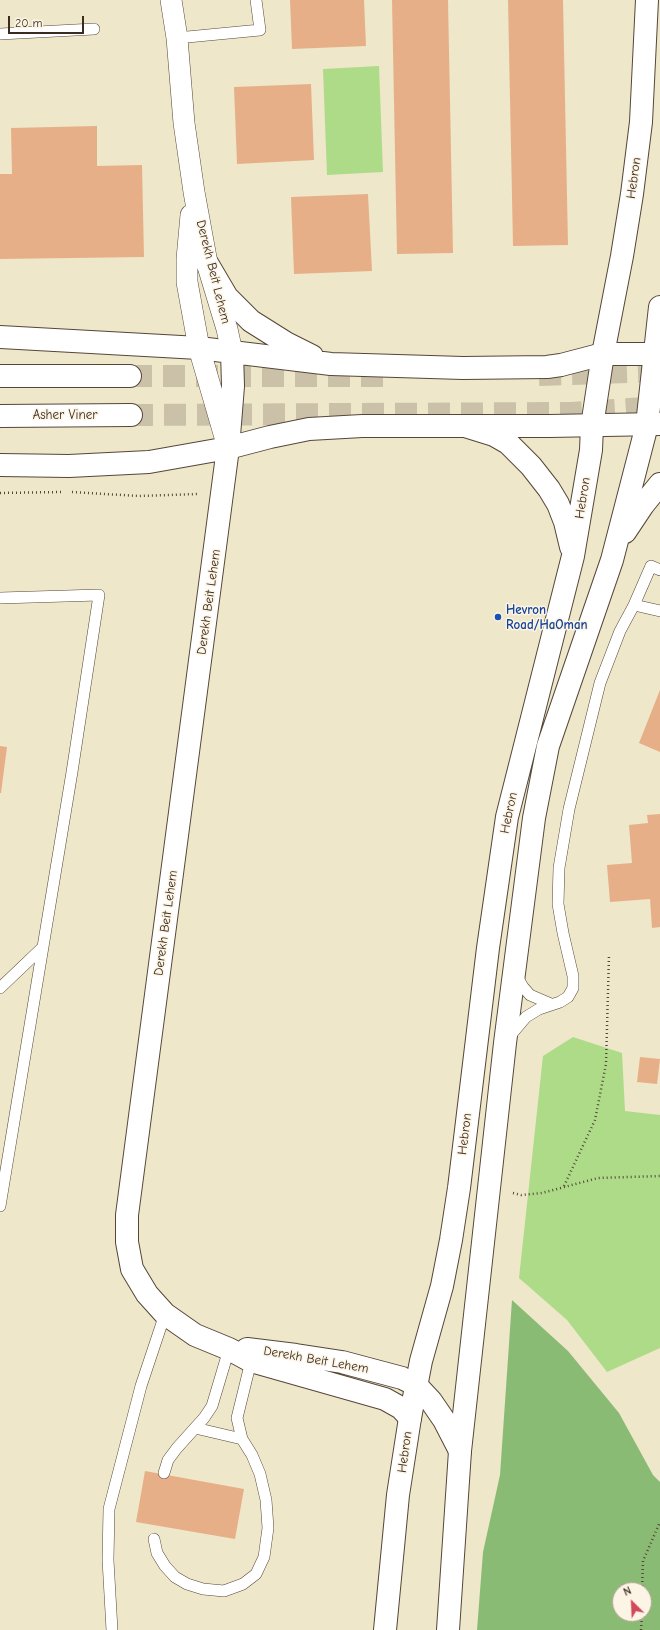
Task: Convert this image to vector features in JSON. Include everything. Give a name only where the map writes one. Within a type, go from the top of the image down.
[{"type":"main road","name":"Hebron","points":[[385,1630],[398,1495],[410,1418],[416,1385],[442,1286],[459,1188],[488,948],[507,816],[573,556],[591,450],[592,426],[603,354],[622,256],[637,156],[642,102],[647,0]]},
{"type":"main road","points":[[207,263],[227,297],[251,321],[286,343],[331,364]]},
{"type":"main road","name":"Hebron","points":[[448,1630],[460,1451],[514,966],[534,818],[548,746],[612,560],[654,425],[660,307]]},
{"type":"main road","points":[[0,337],[199,348],[331,364],[463,368],[547,367],[561,365],[603,354],[657,354]]},
{"type":"main road","name":"Derekh Beit Lehem","points":[[232,352],[233,386],[223,492],[127,1215],[127,1242],[132,1269],[147,1294],[165,1314],[195,1335],[229,1349],[252,1355],[385,1399],[401,1408],[410,1418]]},
{"type":"main road","points":[[0,376],[130,376]]},
{"type":"main road","name":"Asher Viner","points":[[0,416],[131,415]]},
{"type":"main road","points":[[0,465],[68,466],[149,462],[228,448],[270,436],[309,429],[362,426],[654,425]]},
{"type":"main road","points":[[466,426],[494,435],[508,444],[539,476],[558,504],[565,522],[573,556]]},
{"type":"main road","points":[[612,560],[627,528],[660,484]]},
{"type":"main road","name":"Derekh Beit Lehem","points":[[252,1355],[342,1362],[402,1378],[416,1385],[431,1401],[444,1420],[460,1451]]},
{"type":"street","name":"Derekh Beit Lehem","points":[[171,0],[177,38],[184,123],[194,192],[207,263],[227,329],[232,352]]},
{"type":"street","name":"Derekh Beit Lehem","points":[[194,192],[187,259],[187,282],[199,348],[228,448]]},
{"type":"lane","points":[[177,38],[260,30],[256,0]]},
{"type":"lane","points":[[0,34],[94,29]]},
{"type":"lane","points":[[505,1043],[514,1029],[526,1017],[539,1009],[560,1002],[568,997],[573,988],[573,976],[562,933],[558,904],[559,868],[569,809],[600,682],[620,632],[651,566],[660,570]]},
{"type":"lane","points":[[0,598],[99,595],[71,780],[0,1206]]},
{"type":"lane","points":[[634,605],[660,611]]},
{"type":"lane","points":[[0,988],[43,947]]},
{"type":"lane","points":[[514,966],[517,977],[530,995],[551,1004]]},
{"type":"lane","points":[[112,1630],[108,1560],[108,1509],[141,1386],[165,1314]]},
{"type":"lane","points":[[164,1473],[168,1460],[204,1418],[212,1406],[229,1349]]},
{"type":"lane","points":[[154,1539],[157,1553],[165,1566],[175,1577],[187,1584],[203,1589],[224,1590],[243,1584],[256,1574],[264,1557],[268,1528],[266,1500],[260,1474],[252,1455],[242,1439],[237,1418],[252,1355]]},
{"type":"lane","points":[[195,1428],[242,1439]]},
{"type":"path","points":[[0,493],[81,492],[139,496],[223,492]]},
{"type":"path","points":[[564,1186],[595,1120],[606,1064],[608,955]]},
{"type":"path","points":[[490,1182],[506,1191],[521,1195],[542,1193],[598,1178],[660,1176]]},
{"type":"path","points":[[642,1582],[643,1561],[660,1522]]},
{"type":"green space","points":[[379,66],[383,172],[327,175],[323,69]]},
{"type":"green space","points":[[573,1037],[622,1053],[625,1111],[660,1115],[660,1348],[607,1372],[567,1320],[519,1278],[543,1056]]},
{"type":"green space","points":[[512,1300],[568,1351],[619,1413],[653,1475],[660,1482],[660,1630],[477,1630],[483,1552],[500,1475]]},
{"type":"building","points":[[290,0],[364,0],[366,46],[292,49]]},
{"type":"building","points":[[392,0],[448,0],[453,253],[397,254]]},
{"type":"building","points":[[508,0],[563,0],[568,245],[513,246]]},
{"type":"building","points":[[311,84],[314,160],[237,164],[234,87]]},
{"type":"building","points":[[97,126],[97,166],[142,165],[144,257],[0,259],[0,174],[12,174],[11,128]]},
{"type":"building","points":[[368,194],[372,271],[294,274],[291,197]]},
{"type":"building","points":[[660,690],[660,752],[639,743]]},
{"type":"building","points":[[0,746],[7,747],[1,793],[0,793]]},
{"type":"building","points":[[660,814],[660,927],[652,928],[650,899],[610,902],[607,865],[632,863],[629,825],[648,823],[647,815]]},
{"type":"building","points":[[640,1057],[660,1059],[657,1084],[637,1082]]},
{"type":"building","points":[[145,1471],[244,1489],[235,1539],[136,1522]]},
{"type":"tunnel","points":[[539,375],[660,371]]},
{"type":"tunnel","points":[[130,376],[383,376]]},
{"type":"tunnel","points":[[131,415],[572,413],[660,407]]},
{"type":"place","name":"Hevron Road/HaOman","points":[[498,617]]}]
